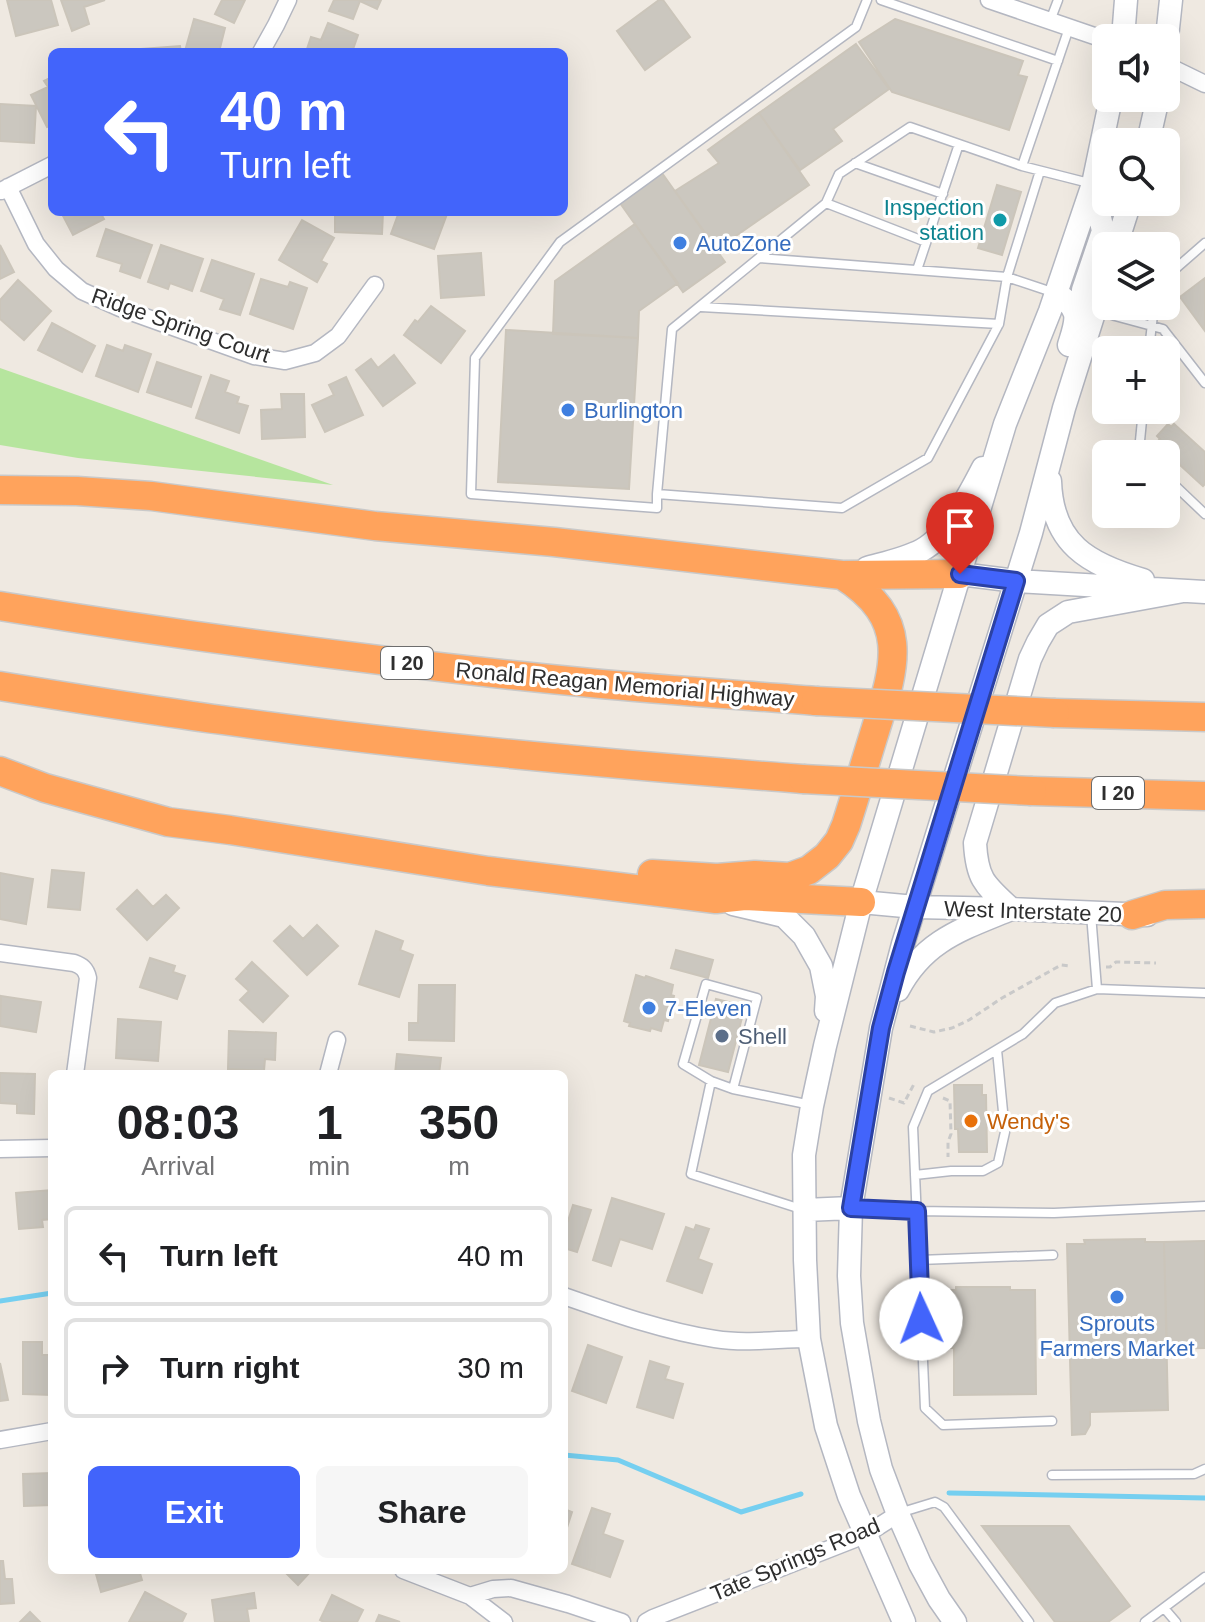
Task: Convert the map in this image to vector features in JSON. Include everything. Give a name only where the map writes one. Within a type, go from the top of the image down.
[{"type":"highway","points":[[0,490],[151,496],[375,526],[554,542],[842,575],[960,574]]},
{"type":"highway","points":[[488,871],[525,865],[717,878],[755,875],[790,877],[809,870],[827,856],[846,825],[890,682],[893,657],[892,637],[886,619],[860,586],[842,575]]},
{"type":"highway","name":"Ronald Reagan Memorial Highway","points":[[0,606],[180,634],[593,683],[816,701],[1205,717]]},
{"type":"highway","name":"I 20","points":[[0,686],[223,720],[461,749],[654,768],[1032,791],[1205,796]]},
{"type":"highway","points":[[0,771],[45,788],[168,822],[488,871],[716,899],[745,896],[861,902]]},
{"type":"highway","points":[[1132,915],[1165,905],[1205,904]]},
{"type":"main road","points":[[1124,24],[1126,0]]},
{"type":"main road","points":[[1168,24],[1171,0]]},
{"type":"main road","points":[[904,1622],[849,1496],[826,1426],[809,1339],[804,1155],[825,1046],[861,902],[1005,424],[1053,302],[1092,187]]},
{"type":"main road","points":[[1092,263],[1083,290],[1085,299],[1092,305]]},
{"type":"main road","points":[[1053,302],[1072,306],[1077,320],[1060,374],[1064,408]]},
{"type":"main road","points":[[955,1622],[920,1564],[881,1469],[869,1421],[852,1323],[849,1276],[851,1208],[881,1028],[1092,318]]},
{"type":"main road","points":[[842,575],[899,560],[926,548],[948,528],[1005,424]]},
{"type":"main road","points":[[1055,445],[1050,473],[1054,510],[1061,531],[1075,549],[1115,572],[1194,591]]},
{"type":"main road","points":[[960,574],[1016,581],[1194,591]]},
{"type":"main road","points":[[881,1028],[905,975],[927,949],[959,931],[1011,909],[979,875],[975,843],[1030,659],[1048,625],[1068,612],[1194,591]]},
{"type":"main road","points":[[716,899],[784,916],[804,936],[821,966],[827,996],[825,1046]]},
{"type":"main road","name":"West Interstate 20","points":[[861,902],[915,907],[1205,916]]},
{"type":"main road","points":[[805,1210],[851,1208]]},
{"type":"street","points":[[263,48],[288,0]]},
{"type":"street","points":[[989,0],[1092,35]]},
{"type":"street","points":[[1180,72],[1205,84]]},
{"type":"street","points":[[4,189],[48,167]]},
{"type":"street","name":"Ridge Spring Court","points":[[4,189],[36,244],[56,269],[82,291],[120,308],[254,356],[285,361],[315,353],[338,336],[375,285]]},
{"type":"street","points":[[0,953],[82,965],[87,972],[76,1070]]},
{"type":"street","points":[[329,1070],[337,1040]]},
{"type":"street","points":[[0,1149],[48,1148]]},
{"type":"street","points":[[568,1297],[645,1323],[716,1340],[809,1339]]},
{"type":"street","points":[[0,1440],[48,1432]]},
{"type":"street","name":"Tate Springs Road","points":[[646,1622],[865,1535],[898,1514]]},
{"type":"street","points":[[413,1574],[470,1596],[504,1622]]},
{"type":"street","points":[[470,1596],[493,1589],[511,1588],[622,1622]]},
{"type":"lane","points":[[867,0],[856,27],[560,242],[475,358],[471,494],[657,508],[672,329],[826,203],[839,174],[910,127],[1022,166],[1092,184]]},
{"type":"lane","points":[[881,0],[1058,61]]},
{"type":"lane","points":[[1050,22],[1058,0]]},
{"type":"lane","points":[[1022,166],[1069,28]]},
{"type":"lane","points":[[917,270],[959,144]]},
{"type":"lane","points":[[855,163],[943,194]]},
{"type":"lane","points":[[657,494],[842,508],[928,458],[999,324],[1007,277],[1040,171]]},
{"type":"lane","points":[[826,203],[926,242]]},
{"type":"lane","points":[[1180,265],[1205,243]]},
{"type":"lane","points":[[760,258],[1007,277],[1053,302]]},
{"type":"lane","points":[[700,307],[999,324]]},
{"type":"lane","points":[[1130,320],[1163,329],[1205,383]]},
{"type":"lane","points":[[1151,336],[1153,320]]},
{"type":"lane","points":[[1180,490],[1205,514]]},
{"type":"lane","points":[[1091,913],[1097,989]]},
{"type":"lane","points":[[733,1089],[757,998],[706,984],[683,1064],[711,1081],[733,1089],[812,1106]]},
{"type":"lane","points":[[1052,1421],[943,1425],[925,1408],[913,1127],[928,1091],[1023,1034],[1055,1003],[1097,989],[1205,993]]},
{"type":"lane","points":[[915,1175],[983,1171],[998,1163],[1005,1132],[997,1050]]},
{"type":"lane","points":[[711,1081],[691,1174],[805,1210]]},
{"type":"lane","points":[[851,1208],[1054,1213],[1205,1206]]},
{"type":"lane","points":[[919,1260],[1053,1255]]},
{"type":"lane","points":[[1052,1475],[1194,1474],[1205,1469]]},
{"type":"lane","points":[[898,1514],[935,1502],[944,1507],[1029,1622]]},
{"type":"lane","points":[[1145,1622],[1205,1577]]},
{"type":"lane","points":[[1164,1608],[1176,1622]]},
{"type":"path","points":[[1100,967],[1110,967],[1116,962],[1156,963]]},
{"type":"path","points":[[910,1026],[934,1032],[952,1028],[1061,965],[1070,966]]},
{"type":"path","points":[[889,1098],[904,1103],[914,1084]]},
{"type":"path","points":[[935,1094],[950,1101],[952,1114],[948,1157]]},
{"type":"green space","points":[[0,368],[333,485],[78,458],[0,445]]},
{"type":"building","points":[[7,0],[51,0],[58,25],[16,36]]},
{"type":"building","points":[[61,0],[105,0],[84,7],[89,24],[72,31]]},
{"type":"building","points":[[222,0],[245,0],[234,23],[215,14]]},
{"type":"building","points":[[334,0],[381,0],[377,9],[360,1],[353,19],[329,11]]},
{"type":"building","points":[[663,0],[690,37],[645,70],[617,31]]},
{"type":"building","points":[[194,19],[225,28],[220,48],[186,48]]},
{"type":"building","points":[[895,19],[1023,61],[1018,75],[1027,77],[1009,130],[892,92],[859,42]]},
{"type":"building","points":[[328,23],[358,35],[353,48],[307,48],[311,37],[321,40]]},
{"type":"building","points":[[856,44],[889,89],[833,129],[842,141],[800,170],[759,113]]},
{"type":"building","points":[[48,87],[48,127],[47,127],[31,95]]},
{"type":"building","points":[[0,104],[36,106],[34,143],[0,141]]},
{"type":"building","points":[[759,113],[809,185],[717,249],[675,191],[719,163],[708,150]]},
{"type":"building","name":"AutoZone","points":[[662,173],[725,262],[683,292],[620,203]]},
{"type":"building","name":"Inspection station","points":[[997,185],[1021,192],[1002,255],[978,248]]},
{"type":"building","points":[[63,216],[102,216],[104,219],[73,235]]},
{"type":"building","points":[[335,216],[383,216],[382,234],[335,232]]},
{"type":"building","points":[[398,216],[446,216],[434,249],[391,234]]},
{"type":"building","points":[[302,220],[334,238],[321,261],[327,264],[317,282],[279,260]]},
{"type":"building","points":[[635,224],[678,283],[639,311],[638,338],[553,334],[555,281]]},
{"type":"building","points":[[106,229],[152,245],[140,278],[120,271],[122,264],[97,256]]},
{"type":"building","points":[[0,245],[14,272],[0,279]]},
{"type":"building","points":[[161,245],[203,259],[192,291],[170,283],[168,289],[148,282]]},
{"type":"building","points":[[481,253],[484,295],[441,298],[438,256]]},
{"type":"building","points":[[212,260],[254,274],[240,315],[220,309],[224,299],[201,291]]},
{"type":"building","points":[[1205,278],[1205,331],[1180,297]]},
{"type":"building","points":[[261,279],[288,287],[290,282],[307,288],[293,329],[250,314]]},
{"type":"building","points":[[18,280],[51,311],[24,340],[0,319],[0,300]]},
{"type":"building","points":[[431,306],[465,331],[441,363],[404,335]]},
{"type":"building","points":[[52,323],[95,346],[82,372],[38,350]]},
{"type":"building","name":"Burlington","points":[[506,330],[638,338],[629,489],[498,482]]},
{"type":"building","points":[[107,345],[123,351],[125,345],[151,354],[138,392],[96,376]]},
{"type":"building","points":[[394,355],[415,383],[383,406],[356,370],[371,359],[378,368]]},
{"type":"building","points":[[157,362],[201,377],[191,407],[147,392]]},
{"type":"building","points":[[211,375],[229,381],[225,392],[239,397],[237,403],[248,406],[239,433],[196,418]]},
{"type":"building","points":[[346,377],[363,415],[325,432],[312,405],[334,395],[329,385]]},
{"type":"building","points":[[281,394],[304,394],[305,437],[262,439],[261,410],[282,409]]},
{"type":"building","points":[[1168,424],[1171,427],[1174,424],[1205,452],[1203,486],[1180,465],[1180,440],[1159,440],[1157,436]]},
{"type":"building","points":[[52,870],[84,873],[80,910],[48,907]]},
{"type":"building","points":[[0,873],[33,879],[26,924],[0,919]]},
{"type":"building","points":[[137,890],[153,907],[166,895],[179,908],[147,940],[117,909]]},
{"type":"building","points":[[317,925],[338,946],[307,975],[274,941],[290,926],[303,939]]},
{"type":"building","points":[[376,931],[403,941],[400,950],[413,955],[399,997],[359,984]]},
{"type":"building","points":[[676,950],[713,960],[708,978],[671,968]]},
{"type":"building","points":[[150,958],[175,966],[173,972],[185,976],[177,999],[140,987]]},
{"type":"building","points":[[252,962],[288,996],[263,1022],[240,1000],[249,991],[236,979]]},
{"type":"building","name":"7-Eleven","points":[[636,975],[673,985],[671,995],[674,996],[668,1021],[664,1020],[661,1031],[629,1026],[630,1023],[624,1021]]},
{"type":"building","points":[[419,985],[455,985],[454,1041],[409,1040],[409,1023],[418,1023]]},
{"type":"building","points":[[1,996],[41,1002],[36,1032],[0,1026]]},
{"type":"building","name":"Shell","points":[[716,999],[745,1006],[728,1072],[699,1065]]},
{"type":"building","points":[[118,1019],[161,1022],[158,1061],[116,1058]]},
{"type":"building","points":[[229,1031],[276,1033],[275,1060],[265,1059],[264,1070],[228,1069]]},
{"type":"building","points":[[397,1054],[441,1058],[440,1070],[395,1070]]},
{"type":"building","points":[[0,1073],[35,1074],[34,1114],[17,1113],[17,1104],[0,1103]]},
{"type":"building","name":"Wendy's","points":[[954,1085],[982,1085],[982,1095],[986,1095],[987,1152],[959,1152]]},
{"type":"building","points":[[48,1190],[48,1219],[42,1220],[43,1227],[19,1229],[16,1193]]},
{"type":"building","points":[[612,1198],[664,1214],[652,1249],[620,1239],[611,1266],[593,1260]]},
{"type":"building","points":[[573,1205],[591,1210],[577,1252],[568,1249],[568,1221]]},
{"type":"building","points":[[696,1225],[709,1229],[698,1259],[712,1264],[702,1293],[667,1281],[686,1227],[694,1230]]},
{"type":"building","name":"Sprouts Farmers Market","points":[[1145,1239],[1145,1242],[1164,1242],[1168,1410],[1090,1412],[1090,1425],[1085,1434],[1072,1435],[1067,1244],[1085,1244],[1084,1240]]},
{"type":"building","points":[[1205,1241],[1205,1348],[1167,1349],[1164,1242]]},
{"type":"building","points":[[956,1287],[1035,1290],[1036,1394],[954,1395],[951,1290],[956,1290]]},
{"type":"building","points":[[23,1342],[42,1342],[42,1355],[48,1355],[48,1395],[23,1394]]},
{"type":"building","points":[[588,1345],[622,1357],[606,1403],[572,1391]]},
{"type":"building","points":[[650,1361],[669,1367],[665,1379],[683,1384],[673,1418],[637,1407]]},
{"type":"building","points":[[0,1363],[8,1400],[0,1401]]},
{"type":"building","points":[[48,1473],[48,1505],[24,1506],[23,1474]]},
{"type":"building","points":[[592,1508],[610,1514],[603,1534],[623,1541],[610,1577],[572,1564]]},
{"type":"building","points":[[982,1526],[1069,1526],[1130,1606],[1108,1622],[1055,1622]]},
{"type":"building","points":[[0,1561],[3,1561],[5,1579],[12,1579],[14,1603],[0,1604]]},
{"type":"building","points":[[96,1574],[140,1574],[142,1580],[101,1592]]},
{"type":"building","points":[[287,1574],[308,1574],[298,1585]]},
{"type":"building","points":[[145,1592],[186,1614],[182,1622],[129,1622]]},
{"type":"building","points":[[254,1593],[256,1608],[247,1609],[249,1622],[215,1622],[212,1600]]},
{"type":"building","points":[[332,1595],[363,1610],[357,1622],[320,1620]]},
{"type":"building","points":[[30,1612],[40,1622],[20,1622]]},
{"type":"building","points":[[379,1615],[400,1622],[376,1622]]},
{"type":"waterway","points":[[0,1301],[48,1294]]},
{"type":"waterway","points":[[568,1455],[618,1460],[741,1512],[801,1494]]},
{"type":"waterway","points":[[949,1493],[1205,1498]]},
{"type":"place","name":"Inspection station","points":[[1000,220]]},
{"type":"place","name":"AutoZone","points":[[680,243]]},
{"type":"place","name":"Burlington","points":[[568,410]]},
{"type":"place","name":"7-Eleven","points":[[649,1008]]},
{"type":"place","name":"Shell","points":[[722,1036]]},
{"type":"place","name":"Wendy's","points":[[971,1121]]},
{"type":"place","name":"Sprouts Farmers Market","points":[[1117,1297]]},
{"type":"route","points":[[921,1319],[917,1211],[851,1208],[881,1028],[903,944],[1016,581],[960,574]]}]
